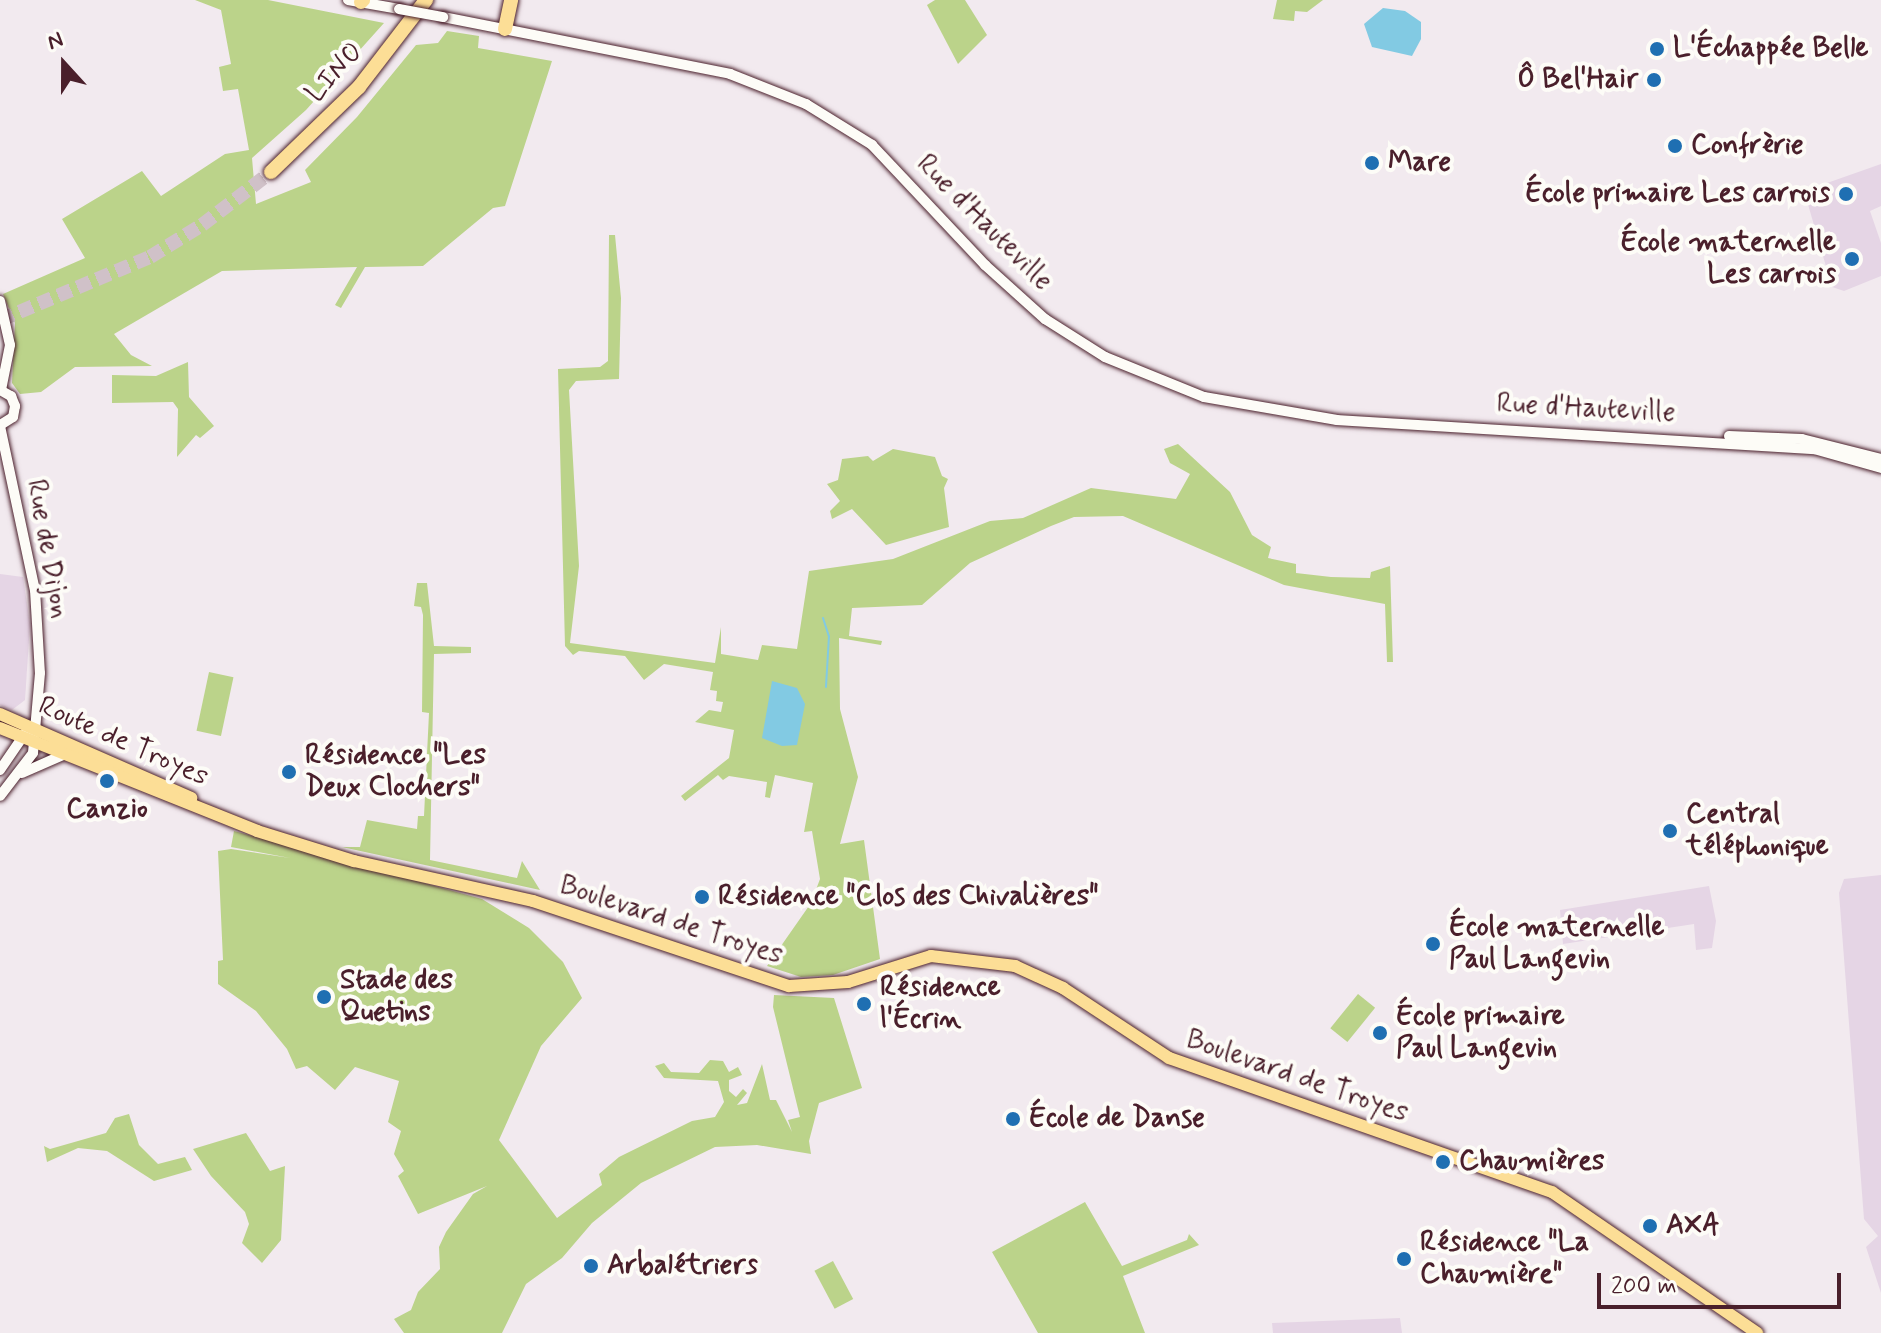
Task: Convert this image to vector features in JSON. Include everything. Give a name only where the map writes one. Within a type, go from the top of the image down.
[{"type":"highway","name":"LINO","points":[[417,0],[345,91],[270,168],[359,87],[426,0]]},
{"type":"highway","points":[[505,29],[511,0]]},
{"type":"main road","name":"Route de Troyes","points":[[0,714],[30,734],[225,816]]},
{"type":"main road","points":[[0,728],[30,734],[63,755],[225,816]]},
{"type":"main road","name":"Boulevard de Troyes","points":[[225,816],[354,861],[533,901],[789,986],[848,982],[931,956],[1015,966],[1063,988],[1169,1058],[1552,1192],[1757,1333]]},
{"type":"street","name":"Rue d'Hauteville","points":[[357,1],[730,74],[819,111],[872,145],[985,265],[1045,319],[1105,357],[1172,386],[1273,413],[1337,420],[1712,440],[1852,453]]},
{"type":"street","name":"Rue de Dijon","points":[[1,304],[10,345],[0,390],[15,406],[13,417],[0,425],[35,590],[40,673],[30,734]]},
{"type":"street","points":[[1852,453],[1881,459]]},
{"type":"street","points":[[1852,453],[1881,468]]},
{"type":"street","points":[[0,770],[30,734]]},
{"type":"street","points":[[11,782],[30,734]]},
{"type":"street","points":[[0,796],[29,767],[63,755]]},
{"type":"shaded area","points":[[1881,164],[1881,206],[1870,211],[1881,243],[1881,276],[1844,291],[1832,287],[1807,201],[1813,199],[1810,189]]},
{"type":"shaded area","points":[[0,574],[23,577],[30,624],[25,700],[12,710],[0,705]]},
{"type":"shaded area","points":[[1881,875],[1881,1293],[1866,1247],[1878,1236],[1864,1219],[1839,893],[1844,879]]},
{"type":"shaded area","points":[[1709,886],[1716,921],[1712,948],[1696,950],[1694,924],[1563,944],[1560,910]]},
{"type":"shaded area","points":[[1400,1318],[1402,1333],[1273,1333],[1272,1323]]},
{"type":"green space","points":[[195,0],[268,0],[384,23],[306,110],[252,158],[256,204],[311,182],[305,170],[357,117],[416,45],[438,43],[447,31],[479,36],[478,48],[552,61],[505,206],[493,208],[423,266],[365,267],[341,308],[335,305],[357,267],[222,271],[114,334],[131,355],[152,366],[75,367],[41,392],[20,394],[12,383],[15,323],[3,294],[85,258],[62,219],[142,171],[161,196],[225,154],[249,150],[238,89],[223,91],[219,67],[231,64],[221,10]]},
{"type":"green space","points":[[935,0],[965,0],[987,35],[958,64],[927,5]]},
{"type":"green space","points":[[1277,0],[1323,0],[1307,12],[1295,11],[1294,21],[1273,19]]},
{"type":"green space","points":[[609,235],[615,235],[621,298],[619,379],[576,381],[569,390],[579,566],[570,643],[715,663],[721,627],[721,654],[758,660],[762,645],[797,649],[809,571],[893,559],[990,521],[1023,518],[1091,488],[1176,499],[1190,474],[1170,463],[1164,449],[1178,444],[1230,492],[1252,535],[1271,547],[1268,558],[1296,564],[1296,573],[1331,577],[1370,578],[1371,572],[1390,566],[1393,662],[1387,662],[1385,604],[1284,585],[1123,516],[1074,517],[1051,526],[970,563],[922,605],[852,608],[849,636],[882,641],[881,645],[839,638],[840,709],[858,777],[840,844],[864,840],[880,959],[833,975],[801,977],[767,966],[811,903],[820,879],[812,831],[804,832],[813,783],[775,775],[770,798],[765,797],[767,782],[729,776],[723,780],[718,775],[685,801],[681,796],[729,758],[734,730],[695,722],[709,710],[721,712],[723,702],[716,701],[717,691],[710,690],[713,672],[664,664],[644,680],[625,656],[579,651],[573,655],[565,646],[558,369],[600,367],[608,361]]},
{"type":"green space","points":[[188,362],[189,397],[214,426],[200,438],[196,435],[177,457],[178,409],[173,402],[112,403],[112,375],[156,376]]},
{"type":"green space","points":[[893,449],[935,457],[942,476],[948,479],[944,488],[949,527],[886,545],[852,509],[832,519],[830,511],[840,501],[827,484],[838,480],[842,459],[868,456],[873,461]]},
{"type":"green space","points":[[417,583],[427,583],[434,646],[471,647],[471,653],[434,654],[430,860],[517,878],[522,861],[540,890],[342,847],[360,847],[367,820],[417,829],[418,816],[424,816],[429,713],[422,712],[423,615],[421,607],[414,606]]},
{"type":"green space","points":[[209,672],[233,677],[221,736],[197,731]]},
{"type":"green space","points":[[234,831],[482,899],[529,928],[563,962],[582,998],[541,1046],[499,1140],[557,1218],[602,1185],[599,1174],[619,1157],[692,1121],[715,1117],[724,1102],[718,1081],[664,1078],[655,1066],[664,1063],[671,1072],[699,1073],[710,1060],[723,1061],[729,1072],[738,1067],[742,1075],[729,1080],[729,1091],[736,1097],[743,1089],[747,1093],[737,1105],[747,1103],[762,1064],[770,1100],[776,1100],[792,1132],[788,1120],[800,1117],[773,1007],[774,995],[834,998],[862,1088],[819,1103],[809,1141],[811,1154],[757,1145],[715,1147],[641,1183],[592,1223],[562,1258],[526,1284],[502,1333],[404,1333],[394,1319],[411,1310],[418,1292],[440,1269],[439,1247],[446,1232],[473,1194],[487,1186],[418,1214],[398,1176],[404,1171],[394,1154],[401,1131],[388,1122],[399,1081],[355,1067],[335,1090],[307,1066],[296,1069],[287,1049],[256,1011],[218,984],[218,961],[223,960],[218,851],[231,849],[290,858],[231,847]]},
{"type":"green space","points":[[1358,994],[1375,1008],[1347,1042],[1330,1028]]},
{"type":"green space","points":[[129,1114],[139,1145],[158,1164],[185,1157],[192,1170],[154,1181],[107,1151],[78,1148],[47,1162],[44,1146],[50,1149],[106,1133],[115,1118]]},
{"type":"green space","points":[[246,1133],[270,1171],[285,1166],[281,1240],[262,1263],[242,1243],[249,1224],[245,1212],[211,1176],[193,1149]]},
{"type":"green space","points":[[1085,1202],[1122,1266],[1187,1240],[1189,1234],[1199,1245],[1123,1276],[1145,1333],[1038,1333],[992,1252]]},
{"type":"green space","points":[[833,1261],[853,1299],[835,1309],[814,1271]]},
{"type":"water","points":[[1383,8],[1405,11],[1421,22],[1421,39],[1412,56],[1372,47],[1364,24]]},
{"type":"water","points":[[772,681],[797,688],[805,704],[797,745],[782,746],[762,738]]},
{"type":"waterway","points":[[823,618],[829,636],[826,687]]},
{"type":"tunnel","points":[[0,320],[150,257],[202,225],[271,172]]},
{"type":"place","name":"L'Échappée Belle","points":[[1657,49]]},
{"type":"place","name":"Ô Bel'Hair","points":[[1654,80]]},
{"type":"place","name":"Confrèrie","points":[[1675,146]]},
{"type":"place","name":"Mare","points":[[1372,163]]},
{"type":"place","name":"École primaire Les carrois","points":[[1846,194]]},
{"type":"place","name":"École maternelle Les carrois","points":[[1852,259]]},
{"type":"place","name":"Résidence \"Les Deux Clochers\"","points":[[289,772]]},
{"type":"place","name":"Canzio","points":[[107,781]]},
{"type":"place","name":"Central téléphonique","points":[[1670,831]]},
{"type":"place","name":"Résidence \"Clos des Chivalières\"","points":[[702,897]]},
{"type":"place","name":"École maternelle Paul Langevin","points":[[1433,944]]},
{"type":"place","name":"Stade des Quetins","points":[[324,997]]},
{"type":"place","name":"Résidence l'Écrin","points":[[864,1004]]},
{"type":"place","name":"École primaire Paul Langevin","points":[[1380,1033]]},
{"type":"place","name":"École de Danse","points":[[1013,1119]]},
{"type":"place","name":"Chaumières","points":[[1443,1162]]},
{"type":"place","name":"AXA","points":[[1650,1226]]},
{"type":"place","name":"Résidence \"La Chaumière\"","points":[[1404,1259]]},
{"type":"place","name":"Arbalétriers","points":[[591,1266]]}]
